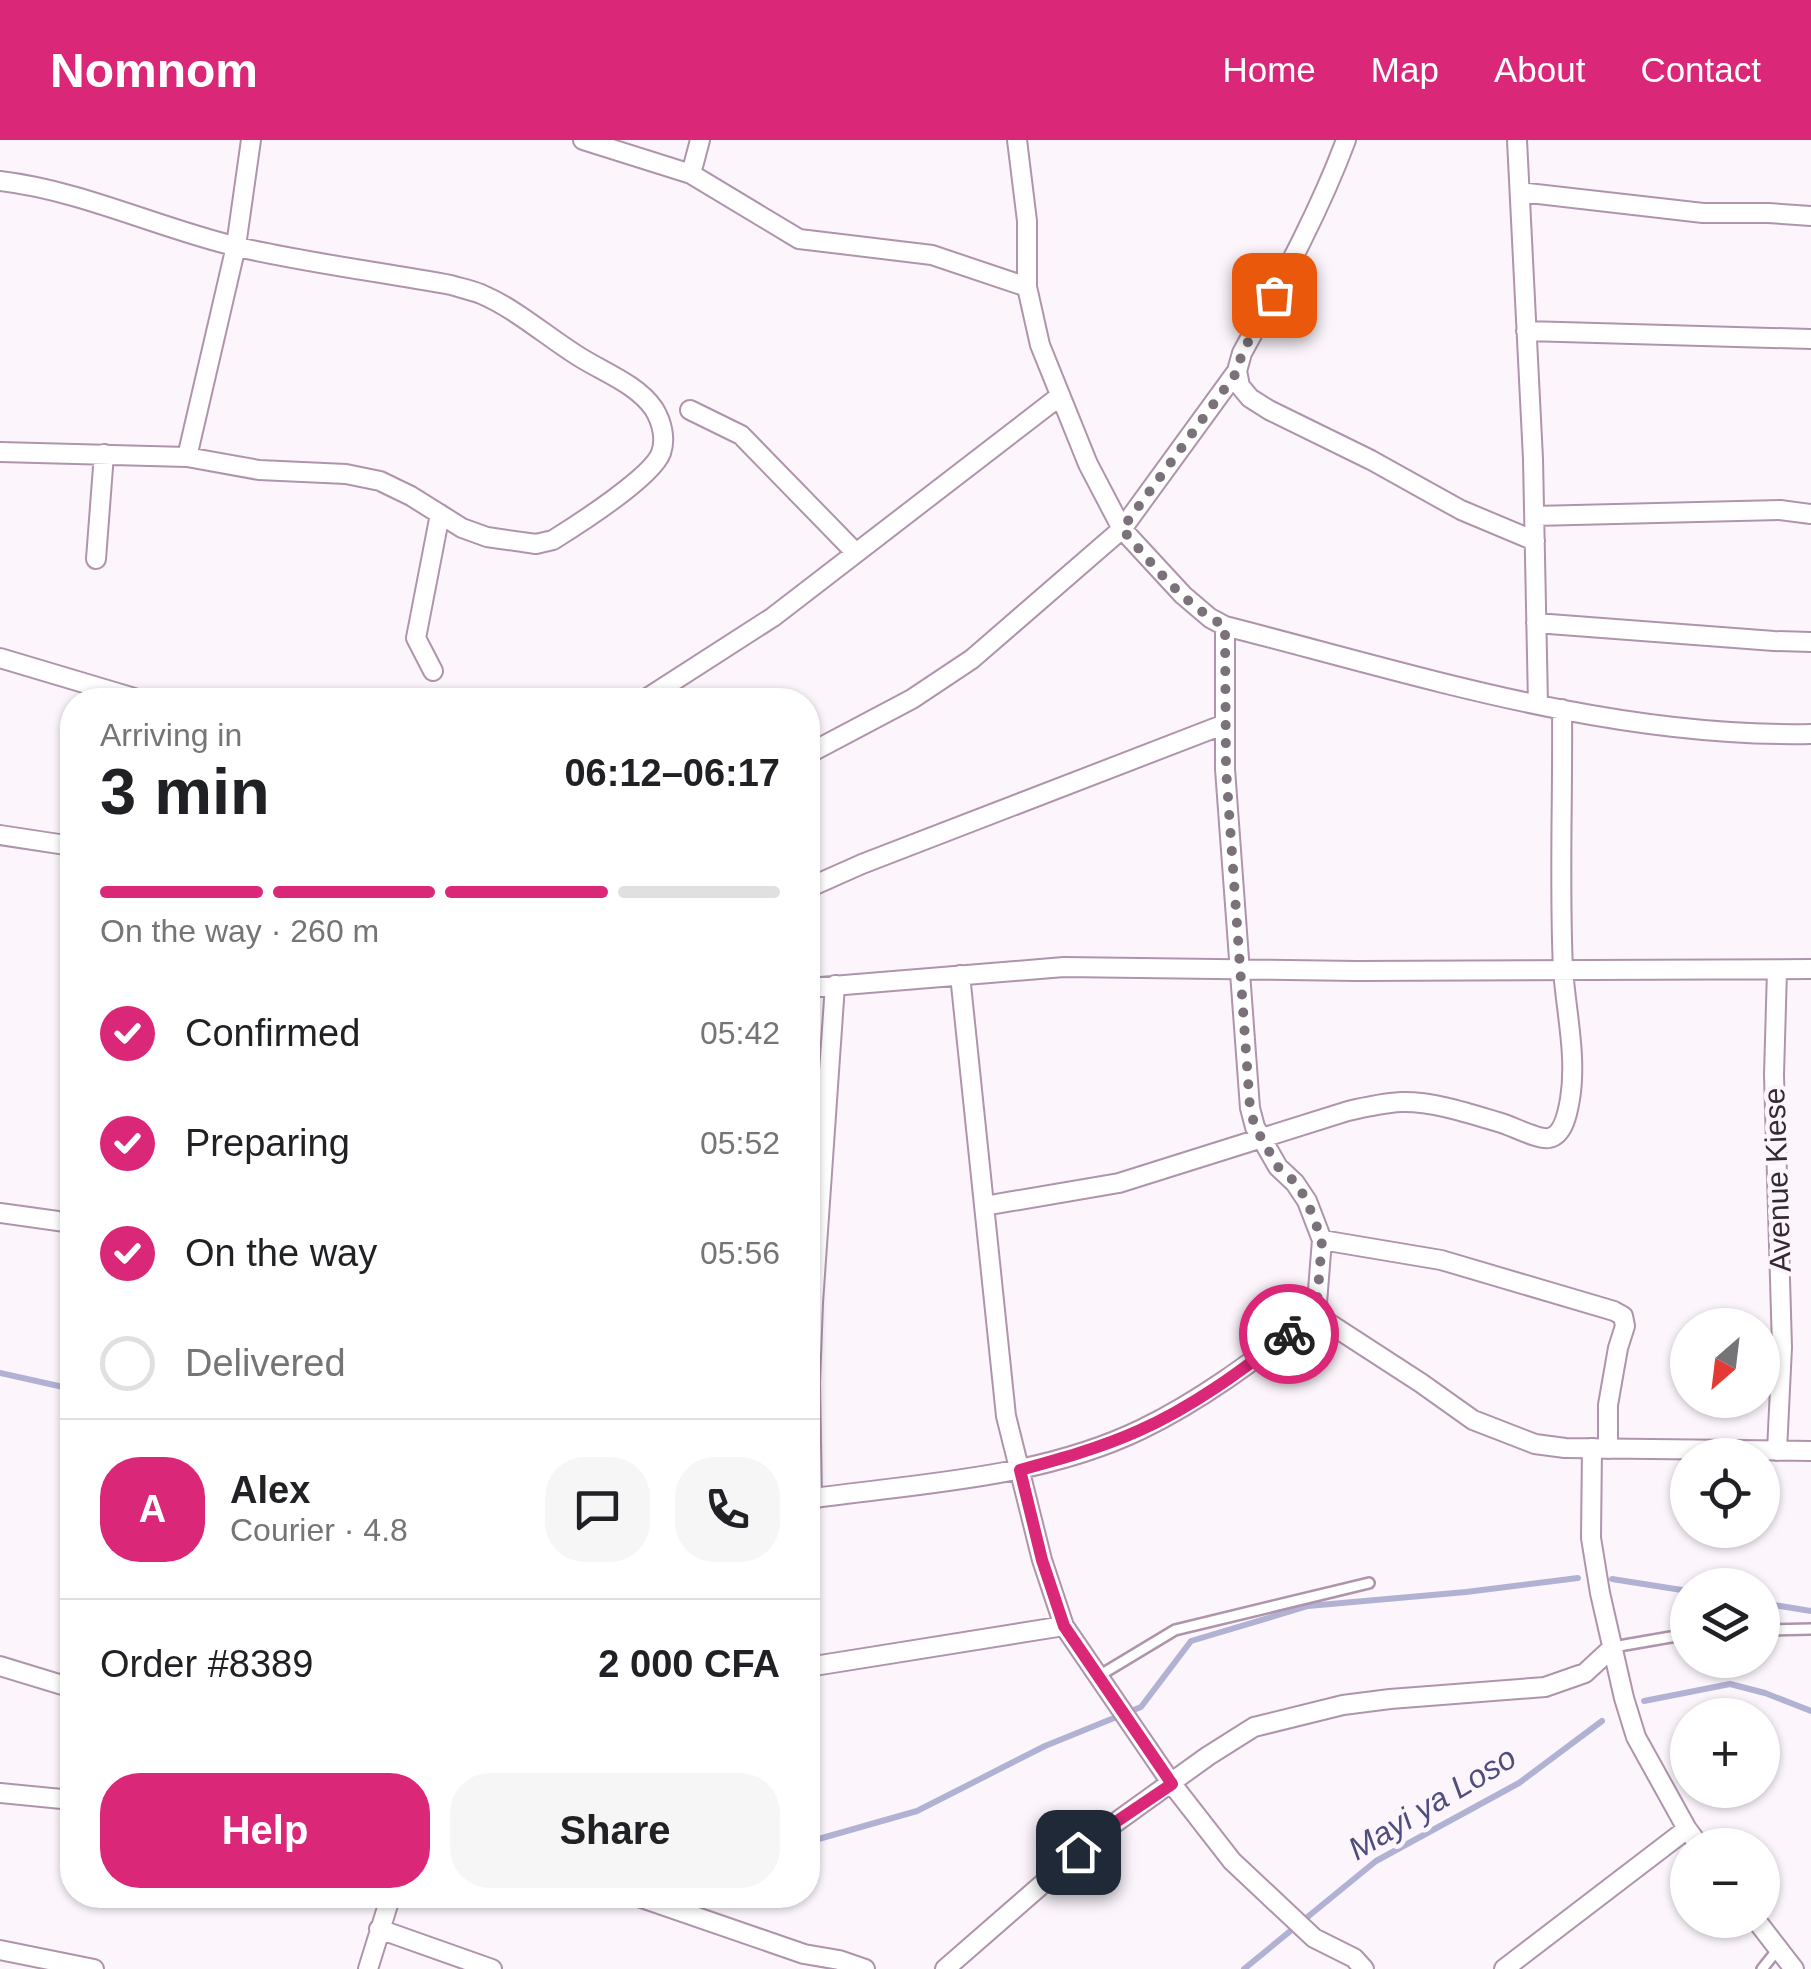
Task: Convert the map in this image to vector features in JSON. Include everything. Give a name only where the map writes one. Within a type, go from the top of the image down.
[{"type":"street","points":[[187,457],[236,246],[251,140]]},
{"type":"street","points":[[582,140],[690,174],[799,240],[932,255],[1027,287]]},
{"type":"street","points":[[690,174],[700,140]]},
{"type":"street","points":[[1017,140],[1027,221],[1027,287],[1040,345],[1060,396],[1088,464],[1122,529],[1183,596],[1210,618],[1225,626],[1562,709],[1670,728],[1811,734]]},
{"type":"street","points":[[820,748],[912,699],[972,659],[1122,529],[1237,372],[1242,353],[1330,184],[1346,140]]},
{"type":"street","points":[[1518,140],[1538,704]]},
{"type":"street","points":[[0,182],[93,200],[236,246],[451,285],[481,294],[627,385],[653,407],[664,441],[660,457],[644,474],[553,540],[536,544],[487,537],[462,528],[380,481],[346,474],[260,470],[187,457],[0,452]]},
{"type":"street","points":[[1520,192],[1703,213],[1811,216]]},
{"type":"street","points":[[1526,330],[1811,339]]},
{"type":"street","points":[[1237,372],[1240,386],[1250,398],[1269,410],[1461,510],[1535,540]]},
{"type":"street","points":[[663,688],[773,617],[1060,396]]},
{"type":"street","points":[[690,410],[741,435],[856,552]]},
{"type":"street","points":[[96,559],[104,454]]},
{"type":"street","points":[[1534,516],[1780,510],[1811,514]]},
{"type":"street","points":[[433,672],[416,638],[440,514]]},
{"type":"street","points":[[1536,624],[1811,642]]},
{"type":"street","points":[[1225,626],[1226,769],[1250,1108],[1278,1167],[1296,1183],[1307,1201],[1322,1240],[1319,1311],[1344,1335],[1473,1420],[1535,1444],[1670,1449]]},
{"type":"street","points":[[0,658],[101,688]]},
{"type":"street","points":[[984,1206],[1120,1183],[1348,1110],[1402,1102],[1501,1122],[1538,1136],[1549,1138],[1558,1133],[1570,1098],[1572,1053],[1564,970],[1562,709]]},
{"type":"street","points":[[820,883],[1224,724]]},
{"type":"street","points":[[0,834],[60,844]]},
{"type":"street","points":[[820,987],[1064,968],[1811,969]]},
{"type":"street","name":"Avenue Kiese","points":[[1777,970],[1774,1075],[1782,1347],[1778,1438]]},
{"type":"street","points":[[960,975],[1006,1416],[1042,1560],[1064,1626],[1172,1784],[1232,1861],[1314,1938],[1354,1958],[1364,1969]]},
{"type":"street","points":[[820,1202],[835,985]]},
{"type":"street","points":[[0,1213],[60,1221]]},
{"type":"street","points":[[1322,1240],[1441,1260],[1623,1316],[1625,1326],[1600,1448],[1591,1538],[1600,1593],[1636,1737],[1686,1828]]},
{"type":"street","points":[[820,1497],[1020,1470],[1085,1452],[1140,1430],[1200,1398],[1319,1311]]},
{"type":"street","points":[[1780,1450],[1811,1451]]},
{"type":"street","points":[[820,1666],[1064,1626]]},
{"type":"street","points":[[945,1969],[1101,1832],[1254,1727],[1358,1703],[1545,1687],[1585,1673],[1613,1647]]},
{"type":"street","points":[[0,1666],[60,1684]]},
{"type":"street","points":[[0,1793],[60,1799]]},
{"type":"street","points":[[1504,1969],[1670,1842]]},
{"type":"street","points":[[368,1969],[385,1908]]},
{"type":"street","points":[[671,1908],[804,1954],[866,1969]]},
{"type":"street","points":[[378,1929],[492,1969]]},
{"type":"street","points":[[1770,1938],[1794,1969]]},
{"type":"street","points":[[0,1950],[94,1969]]},
{"type":"lane","points":[[1098,1677],[1175,1630],[1369,1583]]},
{"type":"lane","points":[[1780,1630],[1811,1629]]},
{"type":"lane","points":[[1613,1647],[1670,1637]]},
{"type":"lane","points":[[1762,1969],[1778,1949]]},
{"type":"waterway","points":[[0,1373],[60,1386]]},
{"type":"waterway","points":[[820,1839],[917,1811],[1045,1746],[1141,1707],[1191,1641],[1308,1606],[1578,1578]]},
{"type":"waterway","points":[[1612,1579],[1670,1588]]},
{"type":"waterway","points":[[1780,1606],[1811,1611]]},
{"type":"waterway","name":"Mayi ya Loso","points":[[1644,1701],[1730,1684],[1811,1711]]},
{"type":"waterway","name":"Mayi ya Loso","points":[[1244,1969],[1376,1861],[1519,1783],[1602,1721]]},
{"type":"way so far","points":[[1274,295],[1242,353],[1237,372],[1122,529],[1183,596],[1225,626],[1226,769],[1250,1108],[1255,1127],[1278,1167],[1296,1183],[1307,1201],[1322,1240],[1319,1311],[1289,1334]]},
{"type":"route","points":[[1078,1852],[1172,1784],[1064,1626],[1042,1560],[1020,1470],[1085,1452],[1140,1430],[1200,1398],[1289,1334]]}]
